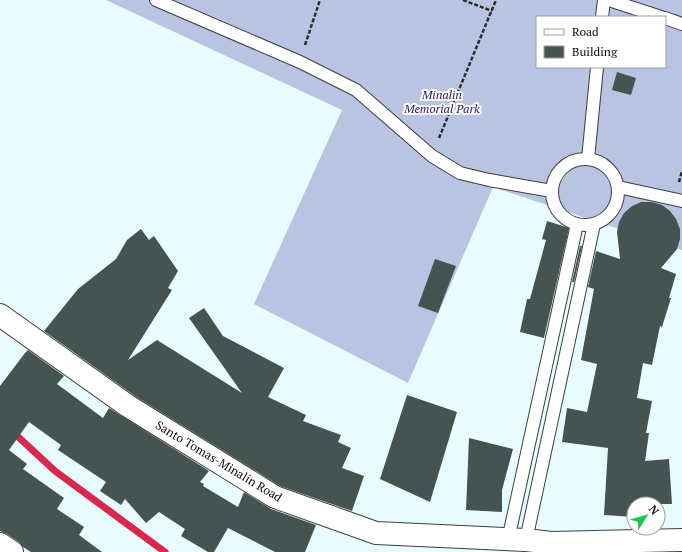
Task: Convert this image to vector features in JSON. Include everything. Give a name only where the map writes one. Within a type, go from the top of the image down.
[{"type":"street","name":"Santo Tomas-Minalin Road","points":[[0,315],[128,406],[274,497],[376,533],[517,540],[551,547],[682,540]]},
{"type":"street","points":[[0,544],[12,552]]},
{"type":"lane","points":[[156,0],[300,62],[356,90],[432,156],[460,173],[489,180],[552,191]]},
{"type":"lane","points":[[602,16],[604,0]]},
{"type":"lane","points":[[609,0],[658,16]]},
{"type":"lane","points":[[666,18],[682,24]]},
{"type":"lane","points":[[588,159],[597,68]]},
{"type":"lane","points":[[588,159],[598,161],[614,176],[618,187],[618,199],[613,210],[605,219],[594,224],[577,224],[569,221],[559,212],[553,200],[552,191],[555,178],[563,167],[574,160],[588,159]]},
{"type":"lane","points":[[618,187],[682,201]]},
{"type":"lane","points":[[517,540],[577,224]]},
{"type":"lane","points":[[517,540],[594,224]]},
{"type":"path","points":[[300,62],[320,0]]},
{"type":"path","points":[[463,0],[492,11]]},
{"type":"path","points":[[432,156],[496,0]]},
{"type":"green space","name":"Minalin Memorial Park","points":[[106,0],[682,0],[682,250],[493,187],[408,383],[254,304],[342,110]]},
{"type":"building","points":[[617,72],[636,78],[631,95],[612,90]]},
{"type":"building","points":[[641,202],[652,202],[662,205],[670,211],[676,219],[680,229],[680,239],[677,249],[661,268],[676,274],[669,298],[671,298],[662,327],[660,326],[652,365],[643,363],[637,398],[652,401],[646,433],[649,433],[645,461],[669,459],[672,504],[666,504],[666,496],[626,496],[626,516],[604,515],[608,448],[562,442],[567,408],[587,412],[597,364],[581,360],[594,289],[588,287],[596,251],[620,259],[617,232],[619,222],[624,213],[632,206]]},
{"type":"building","points":[[547,221],[569,228],[544,338],[520,332],[527,299],[530,299],[546,240],[542,239]]},
{"type":"building","points":[[141,229],[149,240],[154,236],[178,271],[168,288],[172,290],[128,360],[157,340],[242,393],[189,318],[204,308],[223,336],[284,368],[268,397],[306,415],[303,421],[341,435],[338,442],[351,448],[342,468],[364,476],[352,511],[280,486],[135,396],[44,331],[78,289],[116,259],[127,240]]},
{"type":"building","points":[[580,246],[582,246],[574,282],[572,282]]},
{"type":"building","points":[[435,259],[456,266],[438,313],[418,306]]},
{"type":"building","points":[[28,350],[64,376],[57,384],[103,418],[109,408],[209,471],[200,482],[204,484],[203,486],[238,507],[244,492],[271,509],[316,525],[305,552],[275,552],[228,528],[214,552],[208,552],[181,536],[185,529],[159,512],[146,523],[125,499],[121,505],[100,491],[106,482],[58,450],[61,445],[29,422],[9,450],[27,464],[23,469],[64,498],[57,509],[84,527],[79,535],[102,552],[31,552],[23,547],[19,542],[0,531],[0,386]]},
{"type":"building","points":[[407,395],[457,412],[430,502],[380,479]]},
{"type":"building","points":[[469,438],[513,449],[502,490],[502,512],[466,510]]},
{"type":"waterway","points":[[0,420],[55,471],[165,552]]}]
